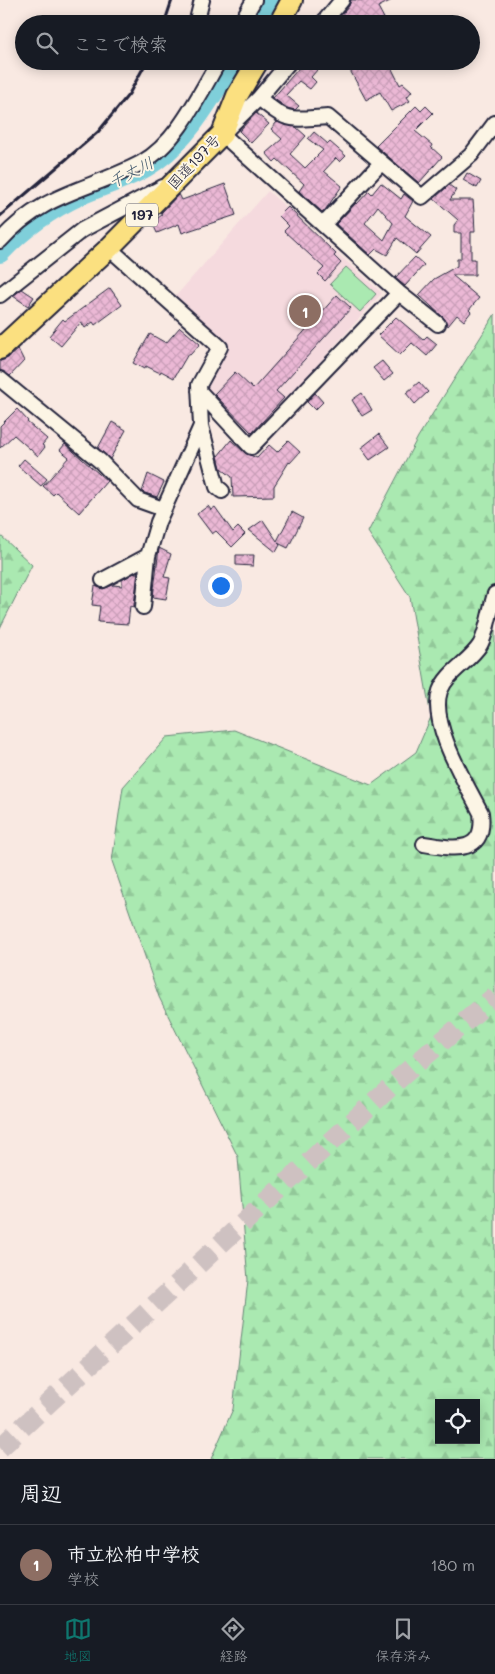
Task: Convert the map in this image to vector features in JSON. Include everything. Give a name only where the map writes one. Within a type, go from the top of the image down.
[{"type":"highway","points":[[284,15],[292,0]]},
{"type":"highway","name":"国道197号","points":[[0,349],[109,248],[222,134],[237,96],[253,70]]},
{"type":"street","points":[[198,15],[202,0]]},
{"type":"street","points":[[245,15],[254,0]]},
{"type":"street","points":[[330,15],[342,0]]},
{"type":"street","points":[[0,241],[14,225],[45,204],[142,162],[184,122],[214,70]]},
{"type":"street","points":[[282,70],[259,98],[222,134],[399,294],[438,324]]},
{"type":"street","points":[[259,98],[278,115],[289,119],[328,117],[422,197],[471,156],[495,123]]},
{"type":"street","points":[[323,225],[381,163]]},
{"type":"street","points":[[0,295],[82,230],[179,179]]},
{"type":"street","points":[[109,248],[220,347],[209,364],[199,385],[199,391],[201,426],[217,487],[222,492]]},
{"type":"street","points":[[199,391],[251,447],[399,294]]},
{"type":"street","points":[[0,379],[100,461],[138,500],[163,509]]},
{"type":"street","points":[[143,607],[148,556],[163,509],[201,426]]},
{"type":"street","points":[[103,580],[148,556]]},
{"type":"street","points":[[424,844],[451,848],[466,847],[480,835],[483,827],[481,813],[442,730],[438,707],[443,684],[473,656],[482,643],[495,594]]},
{"type":"shaded area","points":[[268,191],[382,293],[251,439],[208,394],[206,381],[227,347],[175,297]]},
{"type":"green space","points":[[346,267],[376,294],[360,312],[330,284]]},
{"type":"green space","points":[[495,314],[495,1459],[211,1459],[233,1409],[248,1280],[238,1157],[159,997],[112,861],[123,787],[167,737],[234,730],[371,785],[416,752],[431,717],[410,597],[368,532],[418,437]]},
{"type":"green space","points":[[0,535],[32,565],[0,628]]},
{"type":"building","points":[[351,0],[392,0],[378,7],[382,15],[342,15],[349,6]]},
{"type":"building","points":[[297,70],[317,70],[311,77],[316,82],[310,89],[299,81],[286,95],[299,106],[295,110],[287,108],[273,98]]},
{"type":"building","points":[[350,70],[392,70],[400,85],[403,83],[412,91],[407,97],[410,101],[391,111],[380,92],[366,100]]},
{"type":"building","points":[[416,106],[421,111],[426,106],[433,113],[415,131],[432,145],[431,147],[442,157],[419,183],[376,146]]},
{"type":"building","points":[[256,113],[269,124],[251,143],[239,131]]},
{"type":"building","points":[[277,122],[296,127],[306,136],[290,154],[305,168],[323,150],[308,139],[314,132],[328,144],[330,142],[346,156],[340,162],[336,158],[324,171],[342,186],[323,213],[299,191],[304,184],[277,159],[274,162],[266,153],[282,139],[271,129]]},
{"type":"building","points":[[467,173],[481,181],[477,188],[463,180]]},
{"type":"building","points":[[381,183],[401,199],[404,194],[413,201],[405,216],[431,237],[416,254],[397,238],[387,255],[376,249],[370,255],[336,224],[369,191],[372,194]],"holes":[[[378,206],[393,223],[384,240],[365,223]]]},
{"type":"building","points":[[225,184],[236,215],[182,233],[179,224],[157,233],[152,222],[162,215],[161,213],[179,194],[182,200]]},
{"type":"building","points":[[449,185],[456,190],[450,200],[473,200],[475,232],[471,232],[471,259],[475,259],[475,275],[452,275],[479,298],[469,310],[471,312],[464,321],[457,315],[448,326],[444,318],[419,295],[434,279],[457,266],[457,259],[461,259],[461,233],[454,233],[454,225],[458,220],[434,199]]},
{"type":"building","points":[[288,207],[336,254],[334,256],[341,263],[325,281],[318,274],[324,268],[284,231],[289,226],[279,216]]},
{"type":"building","points":[[415,257],[424,265],[405,286],[395,278]]},
{"type":"building","points":[[110,288],[122,305],[95,325],[93,322],[85,328],[81,322],[61,346],[49,336],[63,319],[65,321]]},
{"type":"building","points":[[22,289],[34,297],[28,306],[13,296]]},
{"type":"building","points":[[337,295],[351,308],[276,391],[284,398],[252,433],[214,394],[235,372],[253,389]]},
{"type":"building","points":[[396,317],[423,340],[427,336],[437,344],[427,356],[412,343],[400,355],[378,335]]},
{"type":"building","points":[[180,327],[200,344],[190,355],[188,354],[174,378],[161,371],[160,373],[146,366],[144,369],[133,363],[150,334],[166,343]]},
{"type":"building","points":[[18,349],[24,361],[10,376],[0,370],[0,361],[8,358]]},
{"type":"building","points":[[382,361],[393,374],[384,381],[373,368]]},
{"type":"building","points":[[419,382],[428,392],[415,404],[406,393]]},
{"type":"building","points":[[315,393],[323,402],[315,410],[307,402]]},
{"type":"building","points":[[362,393],[372,410],[362,416],[352,400]]},
{"type":"building","points":[[17,409],[27,422],[47,439],[42,445],[45,447],[38,456],[14,435],[0,448],[0,426]]},
{"type":"building","points":[[112,422],[126,430],[110,459],[98,448]]},
{"type":"building","points":[[379,434],[389,447],[370,460],[361,448]]},
{"type":"building","points":[[231,440],[245,453],[257,458],[269,445],[277,452],[288,441],[300,452],[289,462],[274,486],[274,496],[233,497],[232,477],[221,468],[218,456]]},
{"type":"building","points":[[65,444],[107,481],[79,513],[56,492],[53,495],[43,486],[69,457],[60,450]]},
{"type":"building","points":[[24,459],[47,479],[41,486],[18,466]]},
{"type":"building","points":[[148,474],[164,482],[157,497],[142,492]]},
{"type":"building","points":[[208,506],[211,510],[215,507],[233,532],[238,527],[245,534],[232,547],[216,531],[212,534],[197,514]]},
{"type":"building","points":[[292,512],[303,518],[288,548],[278,543],[280,545],[276,552],[249,530],[263,520],[277,541]]},
{"type":"building","points":[[159,548],[171,554],[164,577],[170,578],[166,599],[153,597]]},
{"type":"building","points":[[236,555],[254,555],[253,566],[236,565]]},
{"type":"building","points":[[134,573],[138,573],[134,607],[130,606],[128,624],[98,622],[100,606],[92,605],[95,586],[103,589],[113,585],[122,586],[122,580]]},
{"type":"waterway","name":"千丈川","points":[[263,15],[272,0]]},
{"type":"waterway","name":"千丈川","points":[[0,253],[28,228],[58,207],[81,195],[129,176],[157,160],[190,127],[228,70]]},
{"type":"tunnel","points":[[0,1448],[402,1076],[495,996]]},
{"type":"railway","points":[[167,15],[172,0]]},
{"type":"railway","points":[[0,216],[98,132],[129,94],[142,70]]},
{"type":"place","name":"市立松柏中学校","points":[[305,311]]}]
